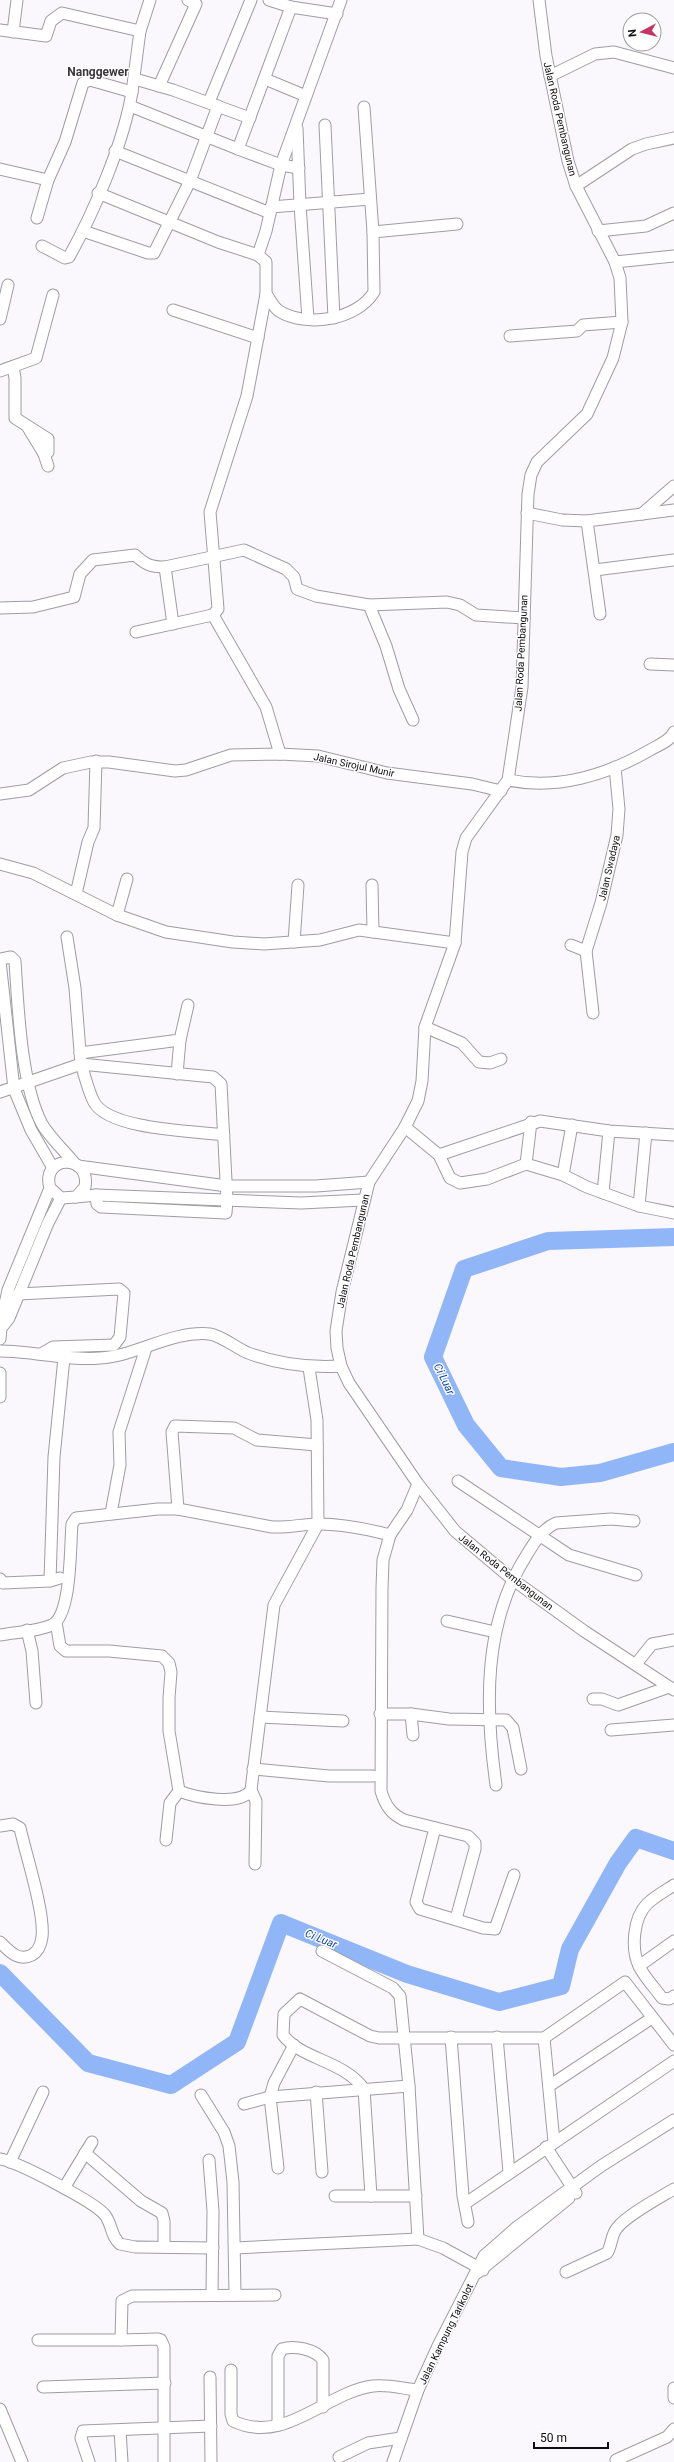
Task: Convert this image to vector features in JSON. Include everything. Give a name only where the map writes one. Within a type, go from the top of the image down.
[{"type":"street","points":[[13,32],[17,0]]},
{"type":"street","points":[[42,246],[66,258],[69,257],[83,231],[115,151],[130,106],[135,79],[140,31],[150,0]]},
{"type":"street","points":[[159,86],[196,4],[188,0]]},
{"type":"street","points":[[83,231],[152,254],[157,251],[190,181],[206,137],[214,104],[251,0]]},
{"type":"street","points":[[269,0],[291,7],[337,14]]},
{"type":"street","points":[[258,255],[271,210],[281,164],[341,0]]},
{"type":"street","name":"Jalan Roda Pembangunan","points":[[539,0],[550,76],[576,186],[615,262],[620,278],[622,322],[613,358],[587,414],[537,462],[531,476],[528,513],[522,687],[508,780],[466,838],[462,852],[455,943],[425,1027],[421,1091],[405,1127],[369,1182],[363,1200],[342,1292],[336,1331],[341,1366],[349,1382],[418,1484],[455,1531],[512,1579],[584,1631],[672,1688]]},
{"type":"street","points":[[238,149],[291,7]]},
{"type":"street","points":[[0,30],[46,36],[51,21],[62,13],[140,31]]},
{"type":"street","points":[[550,76],[595,54],[614,52],[674,68]]},
{"type":"street","points":[[135,79],[214,104],[250,118]]},
{"type":"street","points":[[265,79],[306,96]]},
{"type":"street","points":[[37,218],[48,180],[65,142],[83,82],[90,80],[132,92]]},
{"type":"street","points":[[130,106],[238,149],[281,164],[298,168]]},
{"type":"street","points":[[266,294],[278,310],[308,319],[334,318],[363,304],[374,292],[373,232],[364,107]]},
{"type":"street","points":[[297,121],[300,205],[308,319]]},
{"type":"street","points":[[325,125],[330,203],[334,318]]},
{"type":"street","points":[[576,186],[632,149],[646,144],[674,138]]},
{"type":"street","points":[[115,151],[190,181],[271,210],[300,205],[370,199]]},
{"type":"street","points":[[0,169],[48,180]]},
{"type":"street","points":[[98,193],[171,221],[218,242],[258,255],[266,262],[267,267],[266,294],[258,338],[238,426],[211,502],[210,521],[218,609],[213,615],[136,632]]},
{"type":"street","points":[[598,230],[646,226],[674,213]]},
{"type":"street","points":[[373,232],[456,224]]},
{"type":"street","points":[[615,262],[674,256]]},
{"type":"street","points":[[0,319],[5,292]]},
{"type":"street","points":[[0,371],[14,372],[36,358],[53,295]]},
{"type":"street","points":[[173,310],[258,338]]},
{"type":"street","points":[[510,336],[577,331],[583,325],[622,322]]},
{"type":"street","points":[[14,372],[14,414],[16,418],[26,426],[44,454],[48,466]]},
{"type":"street","points":[[642,514],[674,486]]},
{"type":"street","points":[[528,513],[562,520],[587,521],[674,510]]},
{"type":"street","points":[[587,521],[600,614]]},
{"type":"street","points":[[0,608],[33,607],[74,597],[80,574],[93,560],[136,555],[144,564],[153,567],[165,567],[239,550],[248,551],[286,569],[294,577],[297,589],[302,592],[369,605],[447,602],[460,604],[476,615],[524,618]]},
{"type":"street","points":[[594,570],[674,560]]},
{"type":"street","points":[[165,567],[173,624]]},
{"type":"street","points":[[369,605],[386,646],[399,689],[413,720]]},
{"type":"street","points":[[213,615],[266,707],[280,754]]},
{"type":"street","points":[[650,664],[674,665]]},
{"type":"street","points":[[508,780],[531,784],[566,782],[615,767],[662,743],[671,737],[674,732]]},
{"type":"street","name":"Jalan Sirojul Munir","points":[[0,794],[29,790],[63,768],[96,761],[175,771],[186,770],[231,755],[280,754],[318,756],[387,773],[472,784],[501,791]]},
{"type":"street","points":[[76,894],[88,842],[94,828],[96,761]]},
{"type":"street","name":"Jalan Swadaya","points":[[586,951],[603,896],[617,835],[619,809],[615,767]]},
{"type":"street","points":[[0,864],[33,873],[117,915],[166,932],[218,940],[264,944],[320,940],[360,930],[455,943]]},
{"type":"street","points":[[117,915],[127,879]]},
{"type":"street","points":[[294,942],[298,885]]},
{"type":"street","points":[[372,885],[373,932]]},
{"type":"street","points":[[67,937],[81,1058],[94,1102],[104,1112],[133,1124],[224,1135]]},
{"type":"street","points":[[571,945],[586,951],[593,1013]]},
{"type":"street","points":[[53,1168],[31,1130],[14,1089],[0,960],[11,957],[15,961],[28,1082],[43,1125],[84,1173],[86,1182],[82,1191],[76,1197]]},
{"type":"street","points":[[177,1074],[180,1040],[188,1006]]},
{"type":"street","points":[[425,1027],[462,1043],[479,1062],[490,1063],[501,1059]]},
{"type":"street","points":[[0,1092],[14,1089],[81,1058],[180,1040]]},
{"type":"street","points":[[81,1058],[177,1074],[213,1077],[219,1081],[224,1135],[227,1200]]},
{"type":"street","points":[[439,1154],[531,1122],[540,1121],[609,1131],[674,1135]]},
{"type":"street","points":[[526,1164],[531,1122]]},
{"type":"street","points":[[31,1130],[43,1125]]},
{"type":"street","points":[[563,1175],[572,1125]]},
{"type":"street","points":[[405,1127],[439,1154],[450,1178],[460,1183],[487,1179],[526,1164],[563,1175],[602,1193],[639,1206],[674,1213]]},
{"type":"street","points":[[602,1193],[609,1131]]},
{"type":"street","points":[[639,1206],[646,1133]]},
{"type":"street","points":[[0,1339],[2,1318],[8,1290],[50,1188],[49,1178],[53,1168],[64,1162],[227,1186],[316,1186],[369,1182]]},
{"type":"street","points":[[50,1188],[61,1198],[96,1195],[301,1203],[363,1200]]},
{"type":"street","points":[[2,1327],[9,1318],[48,1223],[61,1198]]},
{"type":"street","points":[[37,1219],[48,1223]]},
{"type":"street","points":[[18,1294],[119,1290],[124,1293],[120,1337],[114,1345],[53,1347],[41,1354]]},
{"type":"street","points":[[0,1351],[41,1354],[64,1358],[101,1358],[146,1348],[180,1336],[212,1334],[249,1353],[309,1368],[341,1366]]},
{"type":"street","points":[[111,1513],[120,1465],[119,1432],[146,1348]]},
{"type":"street","points":[[0,1579],[3,1583],[55,1579],[53,1464],[64,1358]]},
{"type":"street","points":[[255,1864],[256,1801],[251,1790],[274,1605],[318,1524],[317,1420],[309,1368]]},
{"type":"street","points":[[0,1373],[0,1397]]},
{"type":"street","points":[[178,1509],[172,1432],[175,1426],[234,1428],[258,1440],[317,1445]]},
{"type":"street","points":[[458,1481],[539,1536],[576,1558],[636,1575]]},
{"type":"street","points":[[418,1484],[408,1510],[390,1535],[382,1567],[380,1781],[383,1800],[396,1816],[468,1836],[475,1843],[475,1849],[456,1919]]},
{"type":"street","points":[[166,1840],[170,1803],[179,1791],[169,1731],[168,1698],[171,1672],[166,1659],[162,1656],[108,1651],[66,1652],[60,1646],[56,1622],[61,1612],[67,1587],[73,1521],[81,1516],[178,1509],[272,1527],[284,1528],[318,1524],[370,1530],[390,1535]]},
{"type":"street","points":[[496,1785],[490,1720],[490,1671],[494,1632],[512,1579],[539,1536],[549,1526],[556,1523],[611,1519],[634,1521]]},
{"type":"street","points":[[447,1621],[494,1632]]},
{"type":"street","points":[[0,1635],[27,1630],[56,1622]]},
{"type":"street","points":[[27,1630],[32,1651],[36,1703]]},
{"type":"street","points":[[636,1664],[652,1644],[674,1640]]},
{"type":"street","points":[[593,1700],[602,1699],[618,1705],[672,1688]]},
{"type":"street","points":[[380,1714],[411,1714],[449,1719],[490,1720],[511,1723],[521,1769]]},
{"type":"street","points":[[411,1714],[413,1735]]},
{"type":"street","points":[[260,1717],[343,1721]]},
{"type":"street","points":[[611,1730],[674,1725]]},
{"type":"street","points":[[253,1769],[329,1776],[373,1776]]},
{"type":"street","points":[[179,1791],[204,1799],[236,1798],[246,1795],[251,1790]]},
{"type":"street","points":[[0,1826],[13,1824],[20,1828],[43,1926],[41,1945],[32,1954],[21,1957],[16,1956],[0,1942]]},
{"type":"street","points":[[435,1828],[416,1905],[420,1909],[490,1930],[495,1929],[514,1875]]},
{"type":"street","points":[[674,1885],[646,1905],[641,1912],[635,1932],[635,1948],[639,1966],[662,1998],[669,1999],[674,1996]]},
{"type":"street","points":[[639,1966],[674,1941]]},
{"type":"street","points":[[322,1951],[397,1991],[401,2004],[409,2086],[418,2239]]},
{"type":"street","points":[[371,2196],[364,2089],[348,2072],[294,2045],[283,2035],[282,2021],[284,2014],[300,1999],[370,2036],[380,2038],[451,2036],[544,2038],[625,1982],[674,2045]]},
{"type":"street","points":[[549,2086],[652,2018]]},
{"type":"street","points":[[451,2036],[463,2196],[466,2203],[468,2222]]},
{"type":"street","points":[[497,2037],[509,2172]]},
{"type":"street","points":[[544,2038],[549,2086],[550,2144],[574,2190]]},
{"type":"street","points":[[278,2168],[270,2097],[274,2083],[294,2045]]},
{"type":"street","points":[[466,2203],[550,2144],[674,2061]]},
{"type":"street","points":[[244,2104],[270,2097],[316,2092],[409,2086]]},
{"type":"street","points":[[43,2092],[5,2161],[64,2188],[104,2214],[116,2241],[120,2244],[213,2248]]},
{"type":"street","points":[[316,2092],[322,2172]]},
{"type":"street","points":[[201,2095],[224,2132],[229,2146],[235,2248],[235,2295]]},
{"type":"street","points":[[235,2248],[418,2239],[443,2248],[479,2271],[601,2166],[674,2120]]},
{"type":"street","points":[[574,2190],[674,2128]]},
{"type":"street","points":[[64,2188],[92,2142]]},
{"type":"street","points":[[85,2154],[141,2200],[162,2213],[164,2221],[164,2247]]},
{"type":"street","points":[[209,2160],[213,2248],[212,2295]]},
{"type":"street","points":[[566,2272],[607,2253],[610,2248],[613,2235],[621,2224],[674,2189]]},
{"type":"street","points":[[335,2196],[416,2196]]},
{"type":"street","name":"Jalan Kampung Tarikolot","points":[[232,2370],[230,2414],[233,2421],[254,2426],[278,2425],[286,2423],[345,2396],[372,2386],[418,2390],[438,2346],[479,2271]]},
{"type":"street","points":[[121,2340],[121,2304],[128,2297],[275,2295]]},
{"type":"street","points":[[38,2340],[161,2340],[164,2347],[165,2383],[164,2462]]},
{"type":"street","points":[[278,2425],[278,2356],[282,2349],[296,2348],[314,2352],[323,2360],[323,2407]]},
{"type":"street","points":[[210,2376],[211,2462]]},
{"type":"street","points":[[43,2386],[165,2383]]},
{"type":"street","points":[[674,2388],[674,2398]]},
{"type":"street","points":[[393,2462],[418,2390]]},
{"type":"street","points":[[0,2409],[22,2462]]},
{"type":"street","points":[[89,2462],[81,2438],[83,2430],[211,2426]]},
{"type":"street","points":[[120,2430],[122,2462]]},
{"type":"street","points":[[616,2460],[667,2437],[674,2430]]},
{"type":"street","points":[[339,2457],[368,2443],[401,2438]]},
{"type":"waterway","name":"Ci Luar","points":[[674,1237],[548,1241],[464,1269],[433,1357],[466,1425],[501,1468],[561,1477],[600,1473],[674,1452]]},
{"type":"waterway","name":"Ci Luar","points":[[0,1973],[88,2063],[171,2085],[237,2042],[281,1923],[407,1974],[499,2002],[561,1986],[570,1949],[618,1863],[636,1838],[674,1851]]},
{"type":"district","name":"Nanggewer","points":[[98,72]]}]
